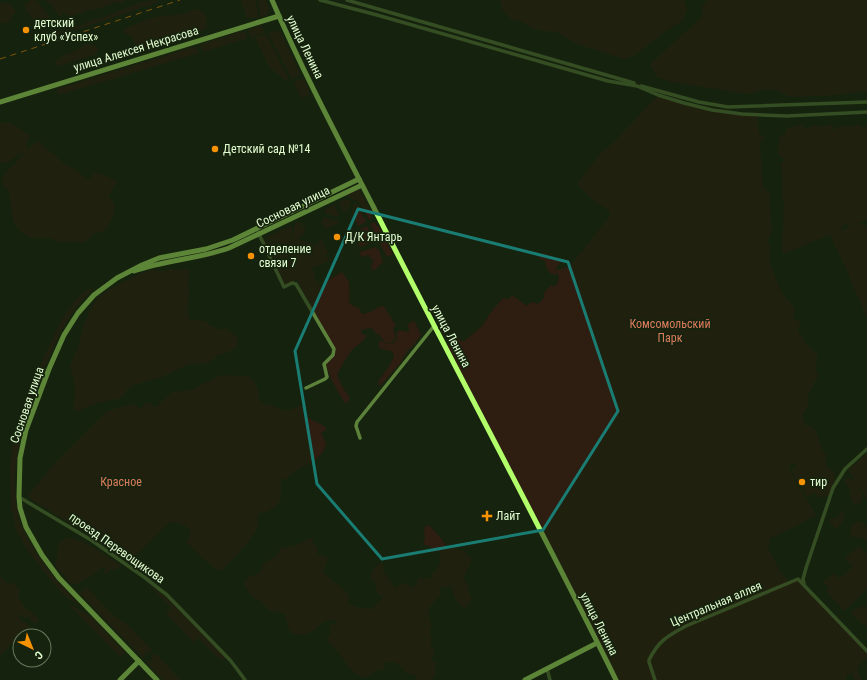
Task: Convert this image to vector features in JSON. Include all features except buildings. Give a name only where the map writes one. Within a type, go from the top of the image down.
[{"type":"street","name":"улица Ленина","points":[[272,0],[360,182],[519,486],[616,680]]},
{"type":"street","points":[[320,0],[608,81],[637,86],[678,101],[712,110],[742,114],[787,116],[867,112]]},
{"type":"street","points":[[347,0],[684,98],[714,105],[746,107],[867,102]]},
{"type":"street","name":"улица Алексея Некрасова","points":[[0,102],[279,16]]},
{"type":"street","name":"Сосновая улица","points":[[157,680],[70,590],[50,567],[26,527],[20,508],[19,468],[22,444],[33,411],[61,341],[73,320],[84,305],[94,295],[117,278],[137,267],[159,258],[217,246],[360,182]]},
{"type":"street","name":"Сосновая улица","points":[[117,278],[152,266],[219,252],[259,235],[360,182]]},
{"type":"street","points":[[256,229],[284,287],[292,283],[296,284],[334,349],[333,355],[324,364],[327,377],[306,388]]},
{"type":"street","points":[[360,438],[356,426],[357,422],[434,326]]},
{"type":"street","points":[[867,449],[844,469],[833,488],[803,579],[804,585],[867,651]]},
{"type":"street","name":"проезд Перевощикова","points":[[19,497],[79,533],[144,577],[167,595],[230,660],[245,680]]},
{"type":"street","name":"Центральная аллея","points":[[655,680],[649,662],[656,647],[669,635],[686,626],[798,579],[804,585]]},
{"type":"street","points":[[525,680],[598,643]]},
{"type":"street","points":[[120,680],[139,661]]},
{"type":"street","points":[[547,669],[550,680]]},
{"type":"highlighted area","points":[[358,209],[568,262],[618,411],[543,530],[382,559],[317,484],[295,351]]},
{"type":"green space","points":[[31,0],[37,1],[50,18],[49,23],[43,28],[38,27],[25,8],[25,4]]},
{"type":"green space","points":[[45,0],[126,0],[122,3],[117,2],[69,16],[61,12],[62,17],[60,17],[50,3]]},
{"type":"green space","points":[[155,0],[158,2],[79,29],[50,36],[139,3]]},
{"type":"green space","points":[[241,0],[255,0],[259,17],[247,18]]},
{"type":"green space","points":[[258,0],[266,0],[269,10],[267,14],[261,17]]},
{"type":"green space","points":[[500,0],[684,0],[687,9],[683,20],[663,33],[635,55],[624,59],[577,44],[557,32],[533,28],[523,22],[511,19],[503,11]]},
{"type":"green space","points":[[707,0],[867,0],[867,91],[837,95],[791,97],[777,90],[763,89],[748,94],[672,82],[657,77],[650,64],[701,18],[703,5]]},
{"type":"green space","points":[[0,4],[11,4],[16,11],[11,16],[12,20],[7,23],[0,23]]},
{"type":"green space","points":[[194,9],[203,12],[205,15],[207,27],[205,29],[187,33],[141,48],[136,45],[132,37],[123,32],[124,29],[156,17],[182,14],[190,12]]},
{"type":"green space","points":[[261,25],[265,32],[251,37],[248,30]]},
{"type":"green space","points":[[279,30],[300,73],[292,79],[268,33]]},
{"type":"green space","points":[[242,31],[245,32],[247,38],[203,52],[200,46],[201,44]]},
{"type":"green space","points":[[266,34],[289,80],[287,81],[270,68],[255,37]]},
{"type":"green space","points":[[86,44],[94,45],[98,49],[97,54],[58,66],[55,65],[55,62],[64,55],[77,50]]},
{"type":"green space","points":[[193,47],[196,48],[199,53],[59,95],[57,89]]},
{"type":"green space","points":[[301,79],[305,81],[309,90],[309,95],[302,98],[294,83]]},
{"type":"green space","name":"Комсомольский Парк","points":[[658,95],[712,110],[757,114],[759,133],[765,138],[760,144],[763,188],[770,193],[772,231],[768,241],[770,247],[770,265],[782,293],[793,306],[795,312],[793,315],[794,319],[800,322],[797,331],[803,337],[802,339],[806,344],[818,355],[815,368],[818,375],[808,395],[808,406],[802,416],[805,425],[811,427],[817,434],[821,448],[827,455],[825,460],[827,467],[834,472],[834,488],[828,496],[820,497],[814,493],[807,497],[791,470],[797,466],[794,463],[789,466],[790,471],[816,515],[769,539],[771,543],[767,546],[780,571],[790,583],[798,579],[867,651],[867,657],[858,668],[858,673],[862,680],[855,680],[851,673],[846,677],[846,680],[616,680],[446,348],[455,336],[463,342],[482,326],[503,298],[509,299],[512,295],[527,306],[532,302],[538,304],[544,298],[544,293],[551,285],[554,287],[557,284],[559,280],[558,274],[551,274],[547,269],[545,261],[539,259],[539,255],[544,252],[561,262],[555,269],[558,270],[570,266],[610,216],[610,212],[608,210],[594,201],[577,184],[600,154],[614,142]]},
{"type":"green space","points":[[9,122],[30,136],[27,141],[27,150],[34,143],[40,142],[63,163],[76,170],[88,181],[92,178],[93,173],[99,173],[117,181],[108,197],[112,200],[115,207],[113,210],[114,214],[107,228],[103,232],[94,233],[86,241],[80,243],[72,241],[62,242],[48,238],[30,238],[19,230],[13,221],[9,192],[3,185],[2,177],[24,152],[4,164],[0,162],[0,123]]},
{"type":"green space","points":[[802,124],[804,129],[817,125],[821,127],[832,124],[832,130],[843,126],[852,127],[857,124],[863,127],[867,125],[867,219],[850,227],[844,222],[843,226],[838,231],[863,223],[867,228],[867,318],[831,234],[788,252],[782,252],[784,201],[780,164],[785,160],[778,154],[779,137],[786,133],[786,128]]},
{"type":"green space","points":[[355,190],[359,190],[361,192],[371,212],[372,218],[369,220],[359,202],[347,194]]},
{"type":"green space","points":[[346,199],[351,201],[347,212],[343,212],[339,203]]},
{"type":"green space","points":[[355,202],[366,222],[358,226],[353,214],[351,214]]},
{"type":"green space","points":[[334,205],[339,214],[337,217],[325,213],[326,209]]},
{"type":"green space","points":[[324,217],[338,221],[339,223],[326,229],[321,223]]},
{"type":"green space","points":[[299,222],[303,223],[302,226],[306,227],[302,237],[299,236],[298,239],[312,244],[311,247],[313,248],[314,244],[318,245],[321,238],[326,250],[329,252],[326,256],[330,260],[311,268],[315,275],[315,280],[318,281],[321,287],[325,286],[328,280],[342,272],[349,282],[349,302],[353,306],[359,308],[362,314],[365,314],[378,307],[384,306],[396,326],[393,328],[396,338],[391,343],[385,342],[379,334],[378,335],[371,328],[361,330],[361,333],[366,337],[350,353],[337,375],[344,390],[349,396],[349,400],[346,404],[334,385],[326,365],[335,350],[297,280],[284,286],[285,283],[263,241],[264,240],[289,248],[286,265],[288,265],[291,249],[313,255],[315,254],[291,246],[295,224]]},
{"type":"green space","points":[[374,222],[379,227],[393,254],[387,257],[370,224]]},
{"type":"green space","points":[[293,225],[290,246],[265,238]]},
{"type":"green space","points":[[367,226],[375,241],[360,247],[357,241],[362,237],[360,229]]},
{"type":"green space","points":[[375,247],[379,250],[383,262],[375,270],[371,267],[373,260],[368,255],[363,257],[359,254],[360,252]]},
{"type":"green space","points":[[170,269],[189,269],[188,314],[191,320],[205,321],[210,326],[213,326],[218,330],[226,328],[237,337],[238,343],[235,349],[217,356],[210,362],[187,365],[162,377],[134,385],[127,390],[122,398],[93,405],[77,412],[73,409],[74,387],[70,366],[78,349],[82,332],[90,311],[96,301],[118,285],[144,272]]},
{"type":"green space","points":[[88,289],[93,289],[67,320],[44,368],[36,376],[58,328],[72,304]]},
{"type":"green space","points":[[413,321],[415,322],[421,335],[413,346],[407,351],[401,362],[381,385],[379,385],[378,382],[390,365],[394,354],[391,351],[379,347],[380,340],[387,344],[394,343],[397,339],[397,332],[399,330],[408,332],[409,329],[407,325]]},
{"type":"green space","name":"Красное","points":[[225,375],[251,377],[257,387],[260,401],[264,405],[268,404],[287,410],[300,405],[304,407],[303,415],[327,429],[321,433],[326,444],[323,452],[319,457],[290,475],[287,479],[282,479],[281,497],[278,504],[268,511],[260,513],[257,518],[257,527],[251,538],[235,557],[220,571],[214,568],[186,542],[190,535],[190,530],[180,523],[168,523],[134,557],[130,559],[32,500],[28,496],[53,465],[107,411],[133,404],[140,409],[145,403],[151,403],[154,407],[172,392],[191,390],[218,376]]},
{"type":"green space","points":[[42,376],[22,432],[16,461],[15,491],[17,510],[25,532],[38,555],[55,578],[81,607],[62,594],[34,559],[23,543],[16,529],[11,508],[10,470],[12,446],[30,390]]},
{"type":"green space","points":[[867,453],[867,500],[848,470]]},
{"type":"green space","points":[[850,478],[855,482],[863,496],[860,503],[854,505],[850,498],[850,489],[844,482],[845,479]]},
{"type":"green space","points":[[841,511],[844,512],[843,522],[835,529],[830,522],[830,519],[838,517]]},
{"type":"green space","points":[[855,522],[861,522],[867,527],[867,541],[851,536],[851,531],[849,529]]},
{"type":"green space","points":[[429,525],[444,542],[447,549],[455,547],[459,550],[465,551],[472,559],[464,578],[472,598],[468,605],[465,608],[459,604],[451,586],[439,588],[441,594],[429,608],[429,617],[432,626],[430,631],[432,640],[430,642],[435,654],[431,659],[436,663],[436,674],[432,680],[418,680],[414,675],[406,673],[397,664],[389,662],[385,662],[384,670],[375,670],[373,674],[369,676],[361,677],[350,669],[327,639],[331,632],[329,626],[337,621],[328,620],[307,634],[293,634],[289,630],[285,614],[270,611],[261,601],[254,598],[245,587],[244,583],[249,577],[260,573],[264,563],[276,556],[281,548],[297,545],[310,538],[313,539],[313,543],[318,548],[317,553],[319,555],[327,556],[327,561],[323,572],[346,591],[349,597],[348,603],[356,607],[372,609],[381,600],[382,596],[377,593],[376,584],[371,579],[374,569],[380,563],[383,562],[383,571],[395,588],[404,583],[414,588],[419,577],[423,579],[431,578],[432,573],[436,571],[441,563],[439,560],[441,553],[440,551],[433,553],[429,551],[431,550],[431,547],[423,544],[425,540],[424,528]]},
{"type":"green space","points":[[70,538],[95,549],[119,564],[120,567],[115,570],[112,569],[106,574],[103,572],[106,569],[105,567],[102,567],[93,575],[77,584],[69,583],[64,575],[57,569],[56,564],[59,543],[64,539]]},
{"type":"green space","points":[[859,546],[867,554],[867,589],[844,611],[826,591],[836,582],[829,588],[823,582],[834,573],[839,579],[853,567],[845,558]]},
{"type":"green space","points":[[0,576],[9,585],[13,582],[20,590],[18,597],[24,607],[39,620],[36,624],[32,622],[29,617],[25,618],[17,614],[22,622],[25,622],[30,628],[12,628],[12,643],[0,656]]},
{"type":"green space","points":[[147,583],[166,597],[226,658],[220,660],[199,638],[193,642],[166,613],[171,608]]},
{"type":"green space","points":[[86,587],[114,616],[126,623],[152,650],[148,654],[146,652],[143,658],[79,593]]},
{"type":"green space","points":[[66,602],[90,616],[125,652],[120,657]]},
{"type":"green space","points":[[864,606],[867,608],[867,629],[865,625],[852,614],[852,611],[855,609]]},
{"type":"green space","points":[[155,653],[181,680],[163,680],[146,662],[148,660],[150,662],[153,659],[151,657]]},
{"type":"railway","points":[[0,59],[180,0]]},
{"type":"place","name":"детский клуб «Успех»","points":[[26,30]]},
{"type":"place","name":"Детский сад №14","points":[[215,149]]},
{"type":"place","name":"Д/К Янтарь","points":[[337,237]]},
{"type":"place","name":"отделение связи 7","points":[[251,256]]},
{"type":"place","name":"тир","points":[[802,482]]},
{"type":"place","name":"Лайт","points":[[487,516]]}]
